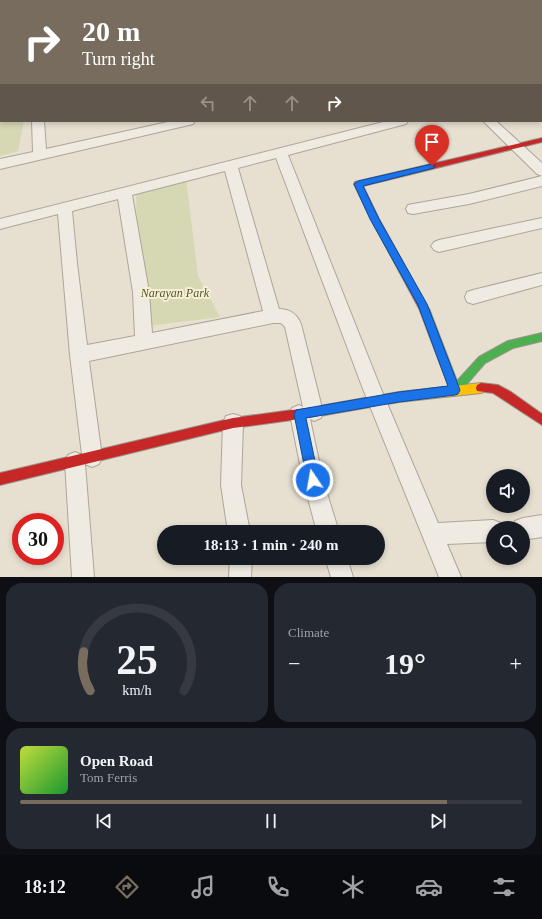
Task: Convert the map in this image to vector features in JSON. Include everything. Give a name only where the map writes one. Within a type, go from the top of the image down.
[{"type":"street","points":[[38,122],[40,155]]},
{"type":"street","points":[[0,164],[40,155],[142,126],[180,122]]},
{"type":"street","points":[[0,224],[280,152],[381,123],[392,122]]},
{"type":"street","points":[[490,122],[542,171]]},
{"type":"street","points":[[455,390],[422,304],[375,219],[358,184],[542,140]]},
{"type":"street","points":[[280,152],[378,401],[450,577]]},
{"type":"street","points":[[230,164],[273,316]]},
{"type":"street","points":[[413,209],[469,199],[542,181]]},
{"type":"street","points":[[124,192],[141,292],[144,342]]},
{"type":"street","points":[[65,207],[69,263],[79,355],[84,460],[83,577]]},
{"type":"street","points":[[439,246],[542,224]]},
{"type":"street","points":[[473,297],[542,279]]},
{"type":"street","points":[[79,355],[273,316],[285,316],[293,324],[307,413],[313,480],[326,525]]},
{"type":"street","points":[[455,390],[482,360],[511,344],[542,337]]},
{"type":"street","points":[[0,479],[233,423],[473,388],[494,388],[534,408],[542,420]]},
{"type":"street","points":[[233,423],[230,485],[238,525]]},
{"type":"street","points":[[530,529],[542,526]]},
{"type":"street","points":[[432,534],[486,531]]},
{"type":"street","points":[[240,577],[241,565]]},
{"type":"street","points":[[338,565],[342,577]]},
{"type":"green space","points":[[0,122],[24,122],[18,151],[0,156]]},
{"type":"green space","name":"Narayan Park","points":[[186,178],[198,276],[220,317],[148,326],[137,245],[136,189]]},
{"type":"traffic: fast","points":[[425,311],[455,390],[482,360],[511,344],[542,337]]},
{"type":"traffic: slow","points":[[314,412],[399,397],[481,388]]},
{"type":"traffic: jam","points":[[425,311],[375,219],[358,184],[542,140]]},
{"type":"traffic: jam","points":[[481,388],[494,388],[507,395],[542,420]]},
{"type":"traffic: jam","points":[[0,479],[233,423],[314,412]]},
{"type":"route","points":[[313,480],[299,414],[330,410],[399,397],[455,390],[422,304],[375,219],[358,184],[432,166]]}]
